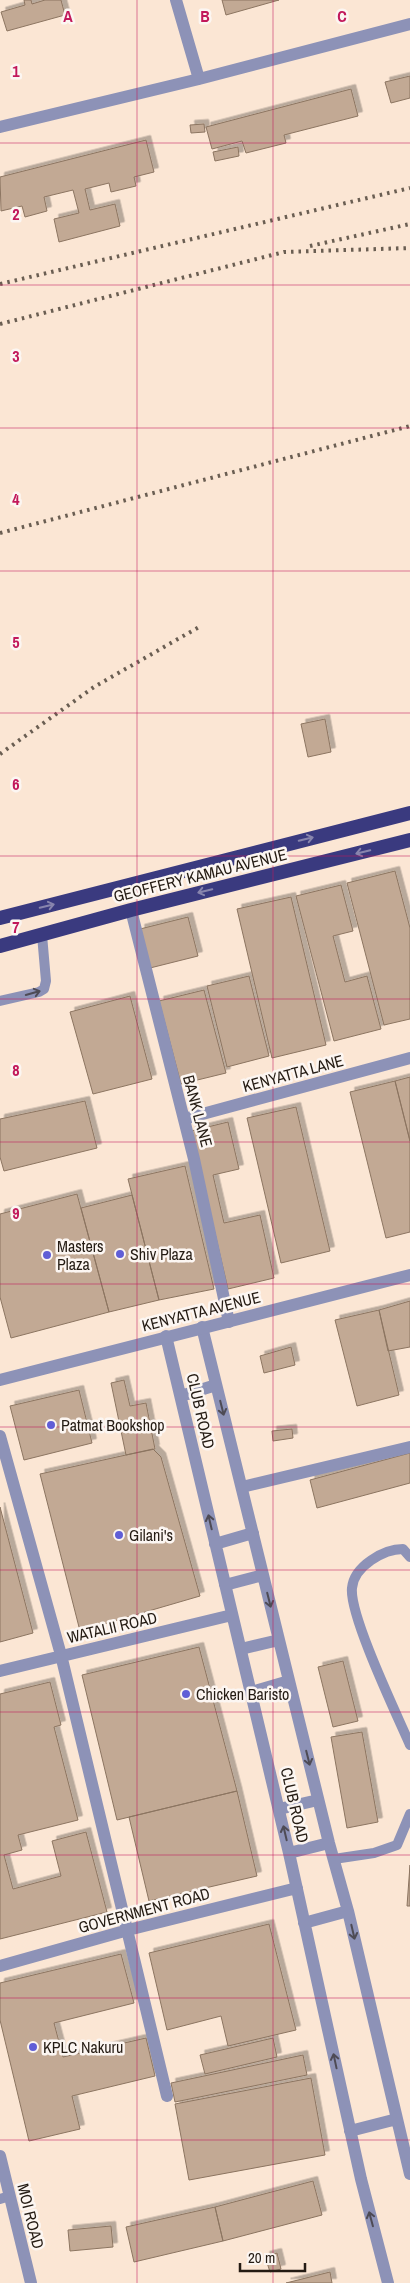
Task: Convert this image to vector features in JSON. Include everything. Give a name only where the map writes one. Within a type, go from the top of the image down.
[{"type":"highway","name":"GEOFFERY KAMAU AVENUE","points":[[0,918],[410,813]]},
{"type":"highway","name":"GEOFFERY KAMAU AVENUE","points":[[0,946],[131,910],[410,840]]},
{"type":"street","points":[[176,0],[199,80]]},
{"type":"street","points":[[0,127],[199,80],[410,24]]},
{"type":"street","name":"BANK LANE","points":[[131,910],[184,1119],[229,1322]]},
{"type":"street","name":"KENYATTA LANE","points":[[184,1119],[410,1058]]},
{"type":"street","name":"KENYATTA AVENUE","points":[[0,1380],[410,1275]]},
{"type":"street","name":"CLUB ROAD","points":[[202,1327],[328,1843],[348,1911],[410,2174]]},
{"type":"street","name":"CLUB ROAD","points":[[166,1336],[290,1853],[350,2131],[388,2283]]},
{"type":"street","points":[[181,1396],[216,1385]]},
{"type":"street","points":[[0,1436],[61,1655],[167,2096]]},
{"type":"street","points":[[242,1487],[410,1447]]},
{"type":"street","points":[[215,1544],[253,1533]]},
{"type":"street","points":[[225,1585],[263,1576]]},
{"type":"street","name":"WATALII ROAD","points":[[0,1671],[232,1615]]},
{"type":"street","points":[[240,1650],[279,1640]]},
{"type":"street","points":[[251,1692],[289,1681]]},
{"type":"street","points":[[279,1809],[318,1800]]},
{"type":"street","points":[[290,1853],[328,1843]]},
{"type":"street","name":"GOVERNMENT ROAD","points":[[0,1966],[128,1930],[297,1888]]},
{"type":"street","points":[[304,1923],[348,1911]]},
{"type":"street","points":[[350,2131],[397,2120]]},
{"type":"street","name":"MOI ROAD","points":[[0,2156],[5,2197],[31,2283]]},
{"type":"lane","points":[[0,1001],[39,992],[44,989],[46,981],[42,935]]},
{"type":"lane","points":[[410,1557],[403,1549],[381,1555],[365,1566],[354,1578],[352,1589],[358,1621],[410,1746]]},
{"type":"lane","points":[[334,1860],[374,1853],[397,1845],[410,1814]]},
{"type":"building","points":[[24,0],[31,0],[32,4],[45,0],[61,0],[65,15],[7,31],[1,12],[25,5]]},
{"type":"building","points":[[222,0],[279,0],[226,15]]},
{"type":"building","points":[[410,76],[410,98],[391,103],[385,82]]},
{"type":"building","points":[[351,89],[358,116],[284,135],[286,143],[246,153],[242,141],[212,149],[206,127]]},
{"type":"building","points":[[204,124],[205,132],[191,133],[190,125]]},
{"type":"building","points":[[146,140],[154,172],[134,177],[136,186],[111,192],[109,183],[85,189],[90,210],[115,204],[120,226],[59,242],[54,219],[79,213],[73,190],[44,197],[47,211],[25,217],[22,206],[1,211],[0,177]]},
{"type":"building","points":[[238,147],[239,156],[215,161],[213,152]]},
{"type":"building","points":[[325,719],[331,752],[308,757],[301,724]]},
{"type":"building","points":[[395,871],[410,928],[410,1019],[384,1025],[347,883]]},
{"type":"building","points":[[341,885],[353,931],[333,936],[345,982],[367,976],[381,1029],[334,1041],[296,896]]},
{"type":"building","points":[[291,897],[326,1045],[272,1058],[237,909]]},
{"type":"building","points":[[188,917],[198,956],[150,968],[140,929]]},
{"type":"building","points":[[249,976],[269,1056],[227,1067],[207,986]]},
{"type":"building","points":[[204,990],[226,1073],[181,1084],[159,1001]]},
{"type":"building","points":[[130,996],[152,1079],[93,1094],[70,1012]]},
{"type":"building","points":[[410,1077],[410,1141],[395,1081]]},
{"type":"building","points":[[395,1081],[410,1141],[410,1232],[386,1238],[350,1092]]},
{"type":"building","points":[[85,1101],[97,1148],[4,1171],[0,1157],[0,1119]]},
{"type":"building","points":[[296,1107],[330,1251],[281,1263],[247,1118]]},
{"type":"building","points":[[228,1122],[239,1169],[213,1175],[224,1223],[260,1215],[274,1278],[228,1289],[191,1131]]},
{"type":"building","points":[[185,1166],[214,1289],[159,1300],[128,1179]]},
{"type":"building","name":"Masters Plaza","points":[[77,1194],[109,1312],[11,1338],[0,1297],[0,1214]]},
{"type":"building","name":"Shiv Plaza","points":[[132,1195],[159,1300],[109,1312],[81,1208]]},
{"type":"building","points":[[410,1301],[410,1347],[388,1351],[379,1310]]},
{"type":"building","points":[[379,1310],[399,1395],[357,1406],[335,1320]]},
{"type":"building","points":[[291,1347],[295,1365],[264,1373],[260,1356]]},
{"type":"building","points":[[124,1380],[130,1406],[146,1403],[155,1449],[126,1455],[111,1383]]},
{"type":"building","name":"Patmat Bookshop","points":[[79,1390],[92,1443],[24,1460],[10,1406]]},
{"type":"building","points":[[292,1429],[293,1438],[273,1441],[272,1431]]},
{"type":"building","name":"Gilani's","points":[[153,1449],[161,1457],[200,1596],[80,1631],[40,1474]]},
{"type":"building","points":[[410,1453],[410,1483],[317,1508],[310,1480]]},
{"type":"building","points":[[0,1507],[33,1633],[0,1642]]},
{"type":"building","points":[[199,1647],[237,1791],[117,1820],[82,1675]]},
{"type":"building","points":[[343,1661],[358,1721],[333,1727],[318,1667]]},
{"type":"building","points":[[50,1682],[61,1725],[54,1727],[78,1820],[18,1835],[22,1850],[4,1855],[13,1889],[61,1876],[52,1841],[86,1832],[107,1912],[0,1939],[0,1694]]},
{"type":"building","points":[[362,1732],[378,1822],[347,1828],[331,1737]]},
{"type":"building","points":[[237,1791],[257,1876],[149,1901],[129,1817]]},
{"type":"building","points":[[410,1865],[410,1906],[407,1906]]},
{"type":"building","points":[[269,1924],[296,2030],[228,2046],[221,2016],[167,2030],[149,1953]]},
{"type":"building","name":"KPLC Nakuru","points":[[121,1954],[134,2003],[54,2023],[63,2057],[146,2038],[155,2076],[72,2096],[80,2129],[29,2141],[0,2020],[0,1983]]},
{"type":"building","points":[[273,2038],[277,2057],[205,2074],[200,2055]]},
{"type":"building","points":[[303,2055],[307,2075],[175,2102],[171,2083]]},
{"type":"building","points":[[311,2078],[325,2155],[189,2180],[175,2104]]},
{"type":"building","points":[[313,2181],[322,2215],[223,2241],[215,2207]]},
{"type":"building","points":[[215,2207],[223,2241],[134,2262],[126,2227]]},
{"type":"building","points":[[111,2226],[113,2247],[70,2251],[68,2230]]},
{"type":"building","points":[[277,2253],[281,2269],[270,2272],[265,2256]]},
{"type":"building","points":[[330,2272],[332,2283],[286,2283]]},
{"type":"railway","points":[[0,284],[410,188]]},
{"type":"railway","points":[[310,246],[410,224]]},
{"type":"railway","points":[[0,324],[284,252],[410,248]]},
{"type":"railway","points":[[0,533],[410,426]]},
{"type":"railway","points":[[0,754],[94,687],[199,627]]},
{"type":"place","name":"Shiv Plaza","points":[[120,1254]]},
{"type":"place","name":"Masters Plaza","points":[[47,1255]]},
{"type":"place","name":"Patmat Bookshop","points":[[51,1425]]},
{"type":"place","name":"Gilani's","points":[[119,1535]]},
{"type":"place","name":"Chicken Baristo","points":[[186,1694]]},
{"type":"place","name":"KPLC Nakuru","points":[[33,2047]]}]
